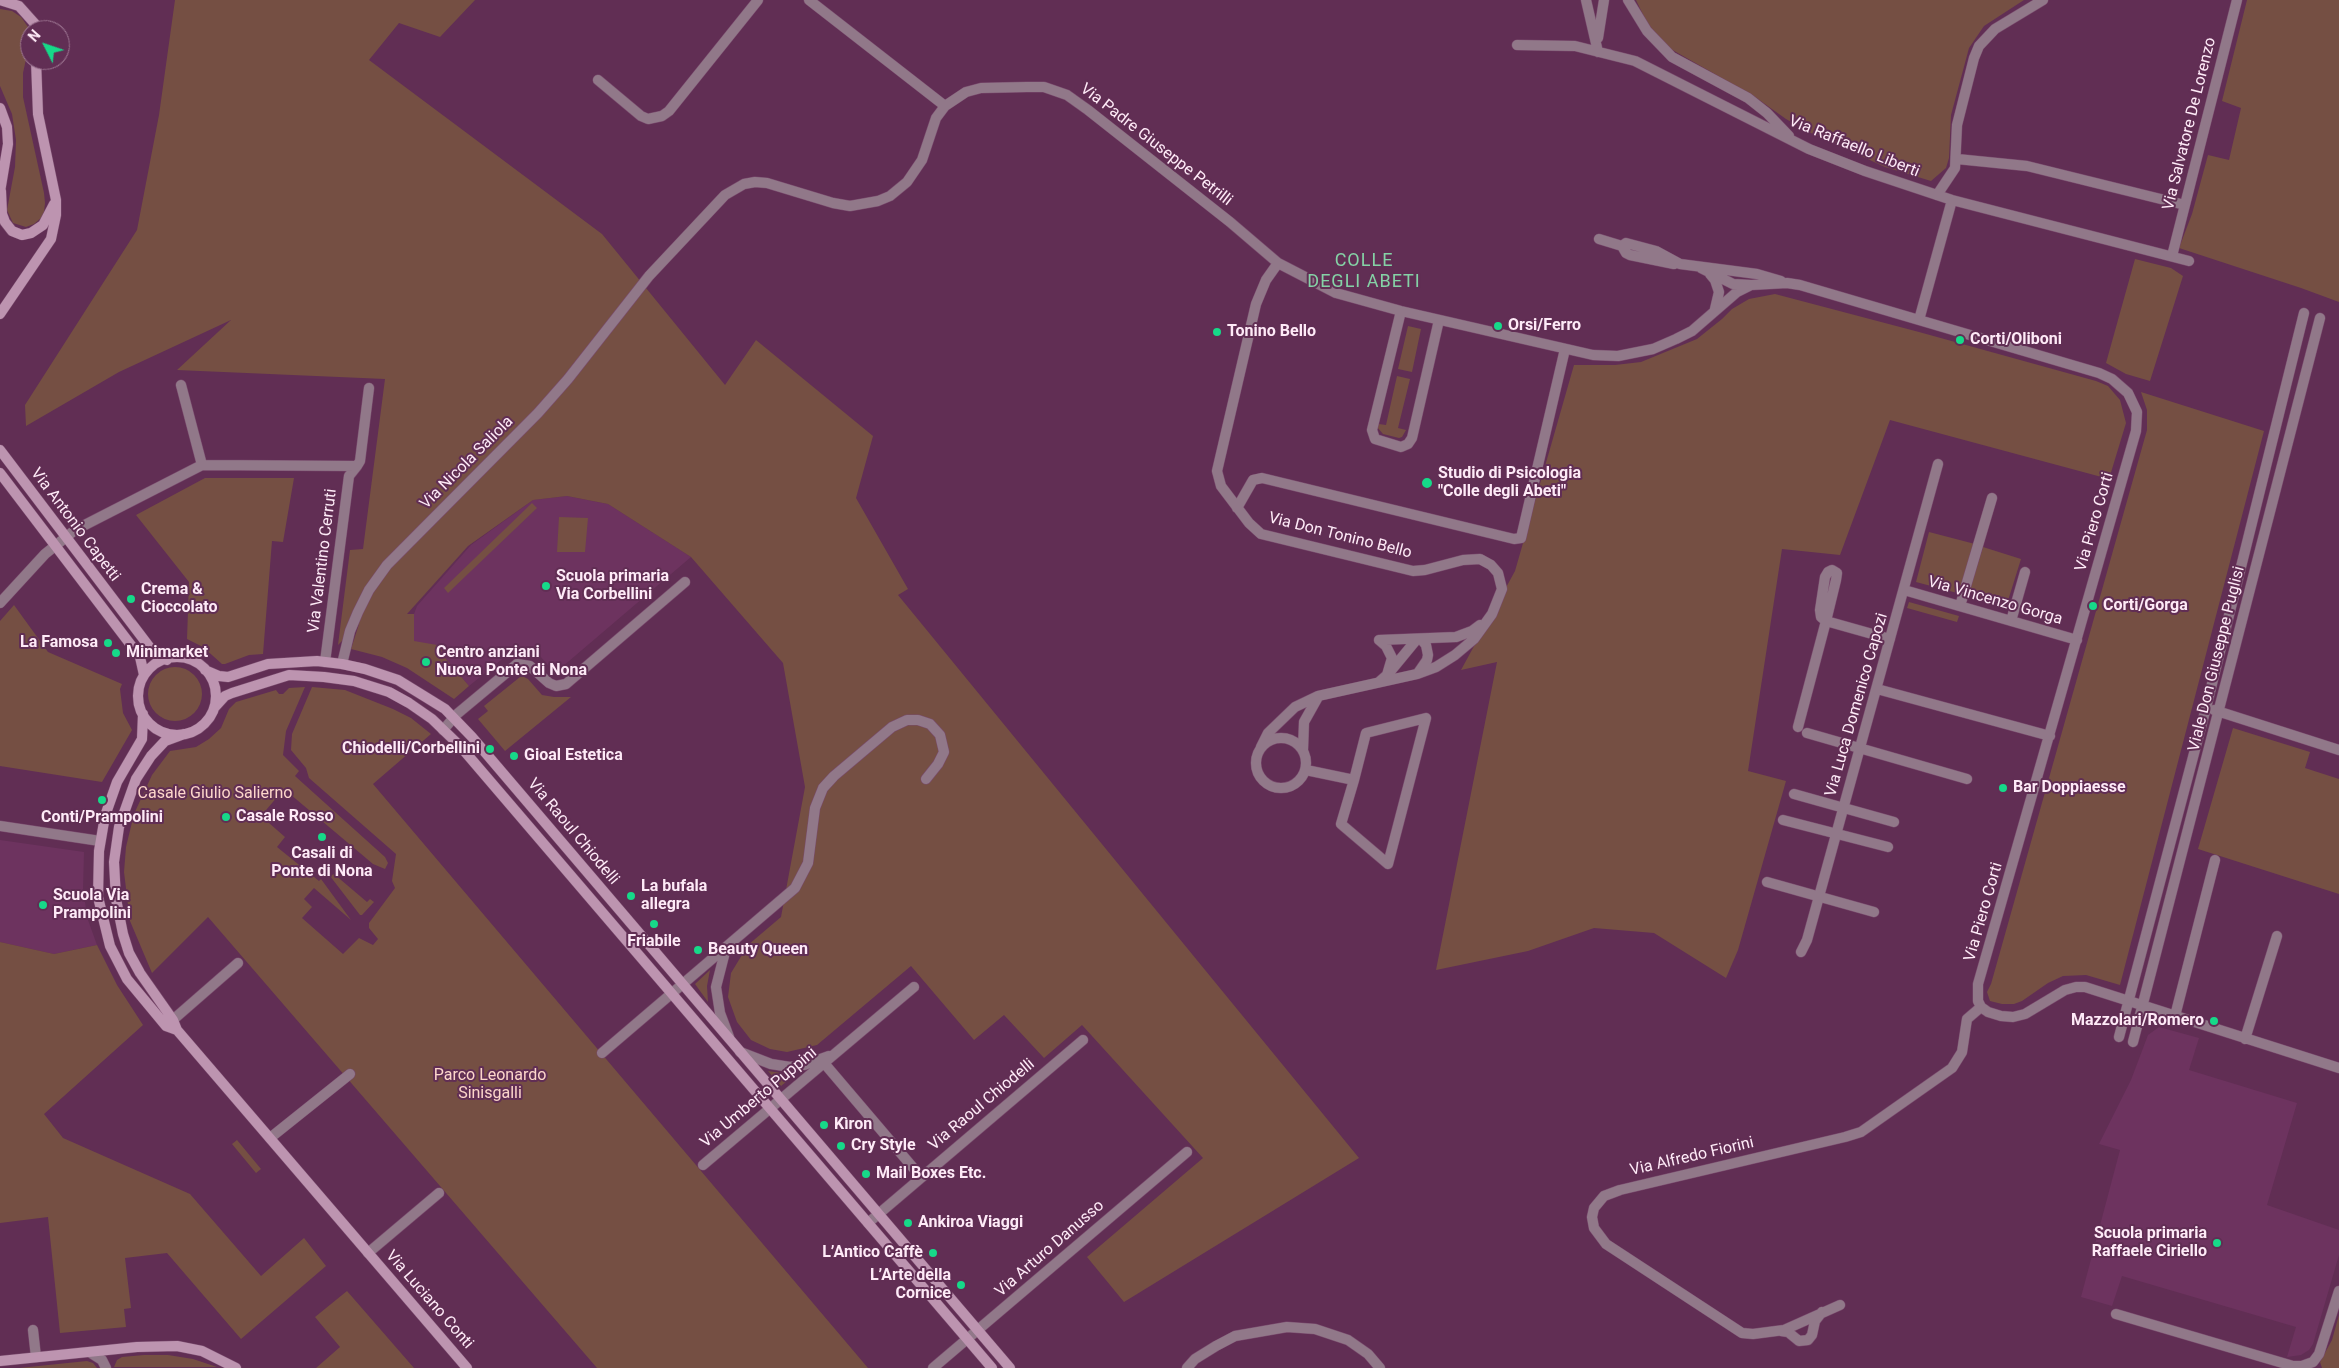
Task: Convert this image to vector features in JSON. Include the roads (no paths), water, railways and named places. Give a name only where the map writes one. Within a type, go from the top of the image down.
[{"type":"main road","points":[[0,0],[19,6],[32,20]]},
{"type":"main road","points":[[0,314],[51,239],[56,215],[56,200],[38,114],[36,70]]},
{"type":"main road","points":[[0,108],[7,127],[8,144],[0,192],[2,214],[5,222],[12,231],[22,235],[31,233],[43,225],[56,200]]},
{"type":"main road","name":"Via Antonio Capetti","points":[[3,453],[150,649],[167,660]]},
{"type":"main road","name":"Via Antonio Capetti","points":[[0,473],[140,657],[144,675]]},
{"type":"main road","points":[[180,658],[191,660],[205,670],[215,687],[215,707],[207,724],[200,729],[184,734],[173,734],[152,724],[143,714],[138,703],[140,683],[150,668],[167,660],[180,658]]},
{"type":"main road","name":"Via Raoul Chiodelli","points":[[205,670],[219,676],[228,677],[268,664],[325,662],[342,664],[365,669],[398,680],[419,691],[453,718],[472,737],[1010,1368]]},
{"type":"main road","name":"Via Raoul Chiodelli","points":[[215,707],[225,696],[289,675],[324,676],[354,681],[389,692],[410,703],[443,730],[672,993],[992,1368]]},
{"type":"main road","name":"Via Luciano Conti","points":[[143,714],[144,729],[142,740],[117,782],[110,799],[100,846],[98,897],[110,946],[126,976],[177,1030],[467,1368]]},
{"type":"main road","name":"Via Luciano Conti","points":[[169,1023],[129,953],[116,899],[115,853],[119,827],[132,788],[141,771],[162,744],[184,734]]},
{"type":"main road","points":[[0,1361],[146,1347],[181,1346],[207,1353],[236,1368]]},
{"type":"street","points":[[598,80],[641,116],[648,119],[662,116],[669,111],[758,0]]},
{"type":"street","points":[[809,0],[945,106]]},
{"type":"street","points":[[1586,0],[1598,52]]},
{"type":"street","points":[[1598,52],[1598,33],[1604,0]]},
{"type":"street","points":[[1628,0],[1646,31],[1672,57],[1748,98],[1767,113],[1795,142]]},
{"type":"street","points":[[1937,195],[1951,178],[1957,159],[1957,125],[1974,58],[1979,46],[1995,29],[2043,0]]},
{"type":"street","name":"Via Salvatore De Lorenzo","points":[[2172,256],[2237,0]]},
{"type":"street","name":"Via Raffaello Liberti","points":[[1518,44],[1575,46],[1635,61],[1795,142],[1865,171],[1952,200],[2172,256],[2189,262]]},
{"type":"street","name":"Via Padre Giuseppe Petrilli","points":[[945,106],[966,92],[981,88],[1044,87],[1066,95],[1088,110],[1230,222],[1278,263],[1336,293],[1400,311],[1565,349],[1593,355],[1636,354],[1664,346],[1692,330],[1737,292],[1751,285]]},
{"type":"street","name":"Via Nicola Saliola","points":[[342,664],[350,631],[377,577],[404,547],[538,413],[568,379],[649,276],[725,194],[744,184],[767,183],[833,203],[850,206],[864,205],[890,196],[908,182],[916,171],[929,144],[936,118],[945,106]]},
{"type":"street","points":[[1957,159],[2027,166],[2185,204]]},
{"type":"street","points":[[1919,320],[1952,200]]},
{"type":"street","name":"Via Piero Corti","points":[[1599,239],[1622,246],[1626,253],[1630,255],[1668,264],[1757,274],[2106,376],[2118,383],[2135,405],[2136,431],[1978,984],[1977,997],[1981,1007]]},
{"type":"street","name":"Via Don Tonino Bello","points":[[1261,748],[1268,733],[1277,722],[1295,707],[1318,696],[1417,674],[1436,667],[1455,655],[1474,639],[1487,620],[1499,601],[1502,583],[1495,569],[1480,559],[1463,560],[1425,570],[1407,570],[1270,537],[1254,529],[1221,486],[1217,471],[1258,297],[1278,263]]},
{"type":"street","points":[[1701,268],[1710,275],[1718,286],[1718,299],[1713,314]]},
{"type":"street","name":"Via Piero Corti","points":[[1701,268],[1725,281],[1751,285],[1787,283]]},
{"type":"street","points":[[1400,311],[1372,430],[1375,439],[1402,447],[1408,444],[1412,438],[1439,320]]},
{"type":"street","name":"Viale Don Giuseppe Puglisi","points":[[2119,1037],[2206,708],[2304,313]]},
{"type":"street","name":"Viale Don Giuseppe Puglisi","points":[[2133,1042],[2320,318]]},
{"type":"street","points":[[1237,508],[1253,480],[1262,478],[1514,539],[1521,538],[1565,349]]},
{"type":"street","points":[[181,385],[202,465]]},
{"type":"street","name":"Via Valentino Cerruti","points":[[325,662],[349,476],[360,461],[369,388]]},
{"type":"street","points":[[2279,412],[2295,416]]},
{"type":"street","name":"Via Luca Domenico Capozi","points":[[1801,952],[1877,689],[1938,464]]},
{"type":"street","name":"Via Valentino Cerruti","points":[[55,546],[76,530],[202,465],[357,466]]},
{"type":"street","points":[[1960,606],[1992,498]]},
{"type":"street","name":"Via Antonio Capetti","points":[[0,603],[55,546]]},
{"type":"street","points":[[2011,621],[2025,572]]},
{"type":"street","points":[[443,730],[453,718],[518,664],[530,666],[549,683],[556,686],[566,684],[685,582]]},
{"type":"street","name":"Via Vincenzo Gorga","points":[[1904,590],[2077,640]]},
{"type":"street","name":"Via Don Tonino Bello","points":[[1387,675],[1392,658],[1386,646],[1379,640],[1464,635],[1487,620]]},
{"type":"street","points":[[1798,727],[1826,621],[1890,639]]},
{"type":"street","points":[[1379,683],[1419,639],[1426,645],[1428,655],[1427,660],[1417,674]]},
{"type":"street","points":[[1877,689],[2050,736]]},
{"type":"street","points":[[1303,750],[1292,739],[1280,737],[1268,741],[1261,748],[1257,756],[1256,769],[1266,784],[1274,787],[1289,787],[1297,783],[1306,770],[1307,763],[1303,750],[1304,722],[1318,696]]},
{"type":"street","points":[[2206,708],[2339,750]]},
{"type":"street","points":[[1426,718],[1388,864],[1341,824],[1354,780],[1366,732],[1426,718]]},
{"type":"street","points":[[602,1053],[795,888],[808,864],[815,808],[822,788],[892,727],[907,720],[918,720],[930,724],[940,735],[944,752],[938,764],[926,779]]},
{"type":"street","points":[[1807,733],[1967,779]]},
{"type":"street","points":[[1306,770],[1354,780]]},
{"type":"street","points":[[1794,794],[1894,822]]},
{"type":"street","points":[[1783,820],[1888,847]]},
{"type":"street","points":[[0,826],[100,846],[115,853]]},
{"type":"street","points":[[2175,1016],[2215,860]]},
{"type":"street","points":[[1767,882],[1874,912]]},
{"type":"street","points":[[2245,1039],[2277,936]]},
{"type":"street","points":[[726,946],[716,987],[718,1004],[730,1040]]},
{"type":"street","points":[[169,1023],[238,963]]},
{"type":"street","name":"Via Umberto Puppini","points":[[703,1165],[914,987]]},
{"type":"street","points":[[1981,1007],[1998,1016],[2018,1016],[2061,992],[2079,987],[2339,1068]]},
{"type":"street","name":"Via Alfredo Fiorini","points":[[1795,1336],[1788,1332],[1780,1331],[1753,1334],[1739,1332],[1616,1251],[1600,1238],[1594,1228],[1592,1217],[1596,1205],[1604,1196],[1620,1190],[1861,1132],[1952,1068],[1962,1052],[1968,1019],[1981,1007]]},
{"type":"street","name":"Via Raoul Chiodelli","points":[[868,1223],[1083,1040]]},
{"type":"street","name":"Via Umberto Puppini","points":[[739,1051],[771,1064],[790,1067],[804,1065],[834,1054]]},
{"type":"street","points":[[824,1063],[921,1177]]},
{"type":"street","points":[[270,1138],[350,1074]]},
{"type":"street","name":"Via Arturo Danusso","points":[[933,1368],[1187,1152]]},
{"type":"street","name":"Via Luciano Conti","points":[[368,1252],[439,1192]]},
{"type":"street","points":[[2116,1314],[2294,1366],[2302,1366],[2313,1362],[2319,1354],[2339,1291]]},
{"type":"street","name":"Via Alfredo Fiorini","points":[[1780,1331],[1840,1305]]},
{"type":"street","points":[[1813,1329],[1809,1324],[1800,1323],[1794,1330],[1795,1336],[1799,1340],[1808,1340],[1812,1335],[1817,1318],[1825,1311]]},
{"type":"street","points":[[1187,1368],[1196,1359],[1235,1336],[1287,1327],[1315,1329],[1348,1340],[1368,1354],[1380,1368]]},
{"type":"street","points":[[33,1330],[36,1358]]},
{"type":"street","points":[[91,1353],[102,1360],[106,1368]]},
{"type":"place","name":"Orsi/Ferro","points":[[1498,326]]},
{"type":"place","name":"Tonino Bello","points":[[1217,332]]},
{"type":"place","name":"Corti/Oliboni","points":[[1960,340]]},
{"type":"place","name":"Studio di Psicologia \"Colle degli Abeti\"","points":[[1427,483]]},
{"type":"place","name":"Scuola primaria Via Corbellini","points":[[546,586]]},
{"type":"place","name":"Crema & Cioccolato","points":[[131,599]]},
{"type":"place","name":"Corti/Gorga","points":[[2093,606]]},
{"type":"place","name":"La Famosa","points":[[108,643]]},
{"type":"place","name":"Minimarket","points":[[116,653]]},
{"type":"place","name":"Centro anziani Nuova Ponte di Nona","points":[[426,662]]},
{"type":"place","name":"Chiodelli/Corbellini","points":[[490,749]]},
{"type":"place","name":"Gioal Estetica","points":[[514,756]]},
{"type":"place","name":"Bar Doppiaesse","points":[[2003,788]]},
{"type":"place","name":"Conti/Prampolini","points":[[102,800]]},
{"type":"place","name":"Casale Rosso","points":[[226,817]]},
{"type":"place","name":"Casali di Ponte di Nona","points":[[322,837]]},
{"type":"place","name":"La bufala allegra","points":[[631,896]]},
{"type":"place","name":"Scuola Via Prampolini","points":[[43,905]]},
{"type":"place","name":"Friabile","points":[[654,924]]},
{"type":"place","name":"Beauty Queen","points":[[698,950]]},
{"type":"place","name":"Mazzolari/Romero","points":[[2214,1021]]},
{"type":"place","name":"Kìron","points":[[824,1125]]},
{"type":"place","name":"Cry Style","points":[[841,1146]]},
{"type":"place","name":"Mail Boxes Etc.","points":[[866,1174]]},
{"type":"place","name":"Ankiroa Viaggi","points":[[908,1223]]},
{"type":"place","name":"Scuola primaria Raffaele Ciriello","points":[[2217,1243]]},
{"type":"place","name":"L’Antico Caffè","points":[[933,1253]]},
{"type":"place","name":"L’Arte della Cornice","points":[[961,1285]]},
{"type":"district","name":"COLLE DEGLI ABETI","points":[[1364,271]]},
{"type":"park label","name":"Casale Giulio Salierno","points":[[215,794]]},
{"type":"park label","name":"Parco Leonardo Sinisgalli","points":[[490,1085]]}]
